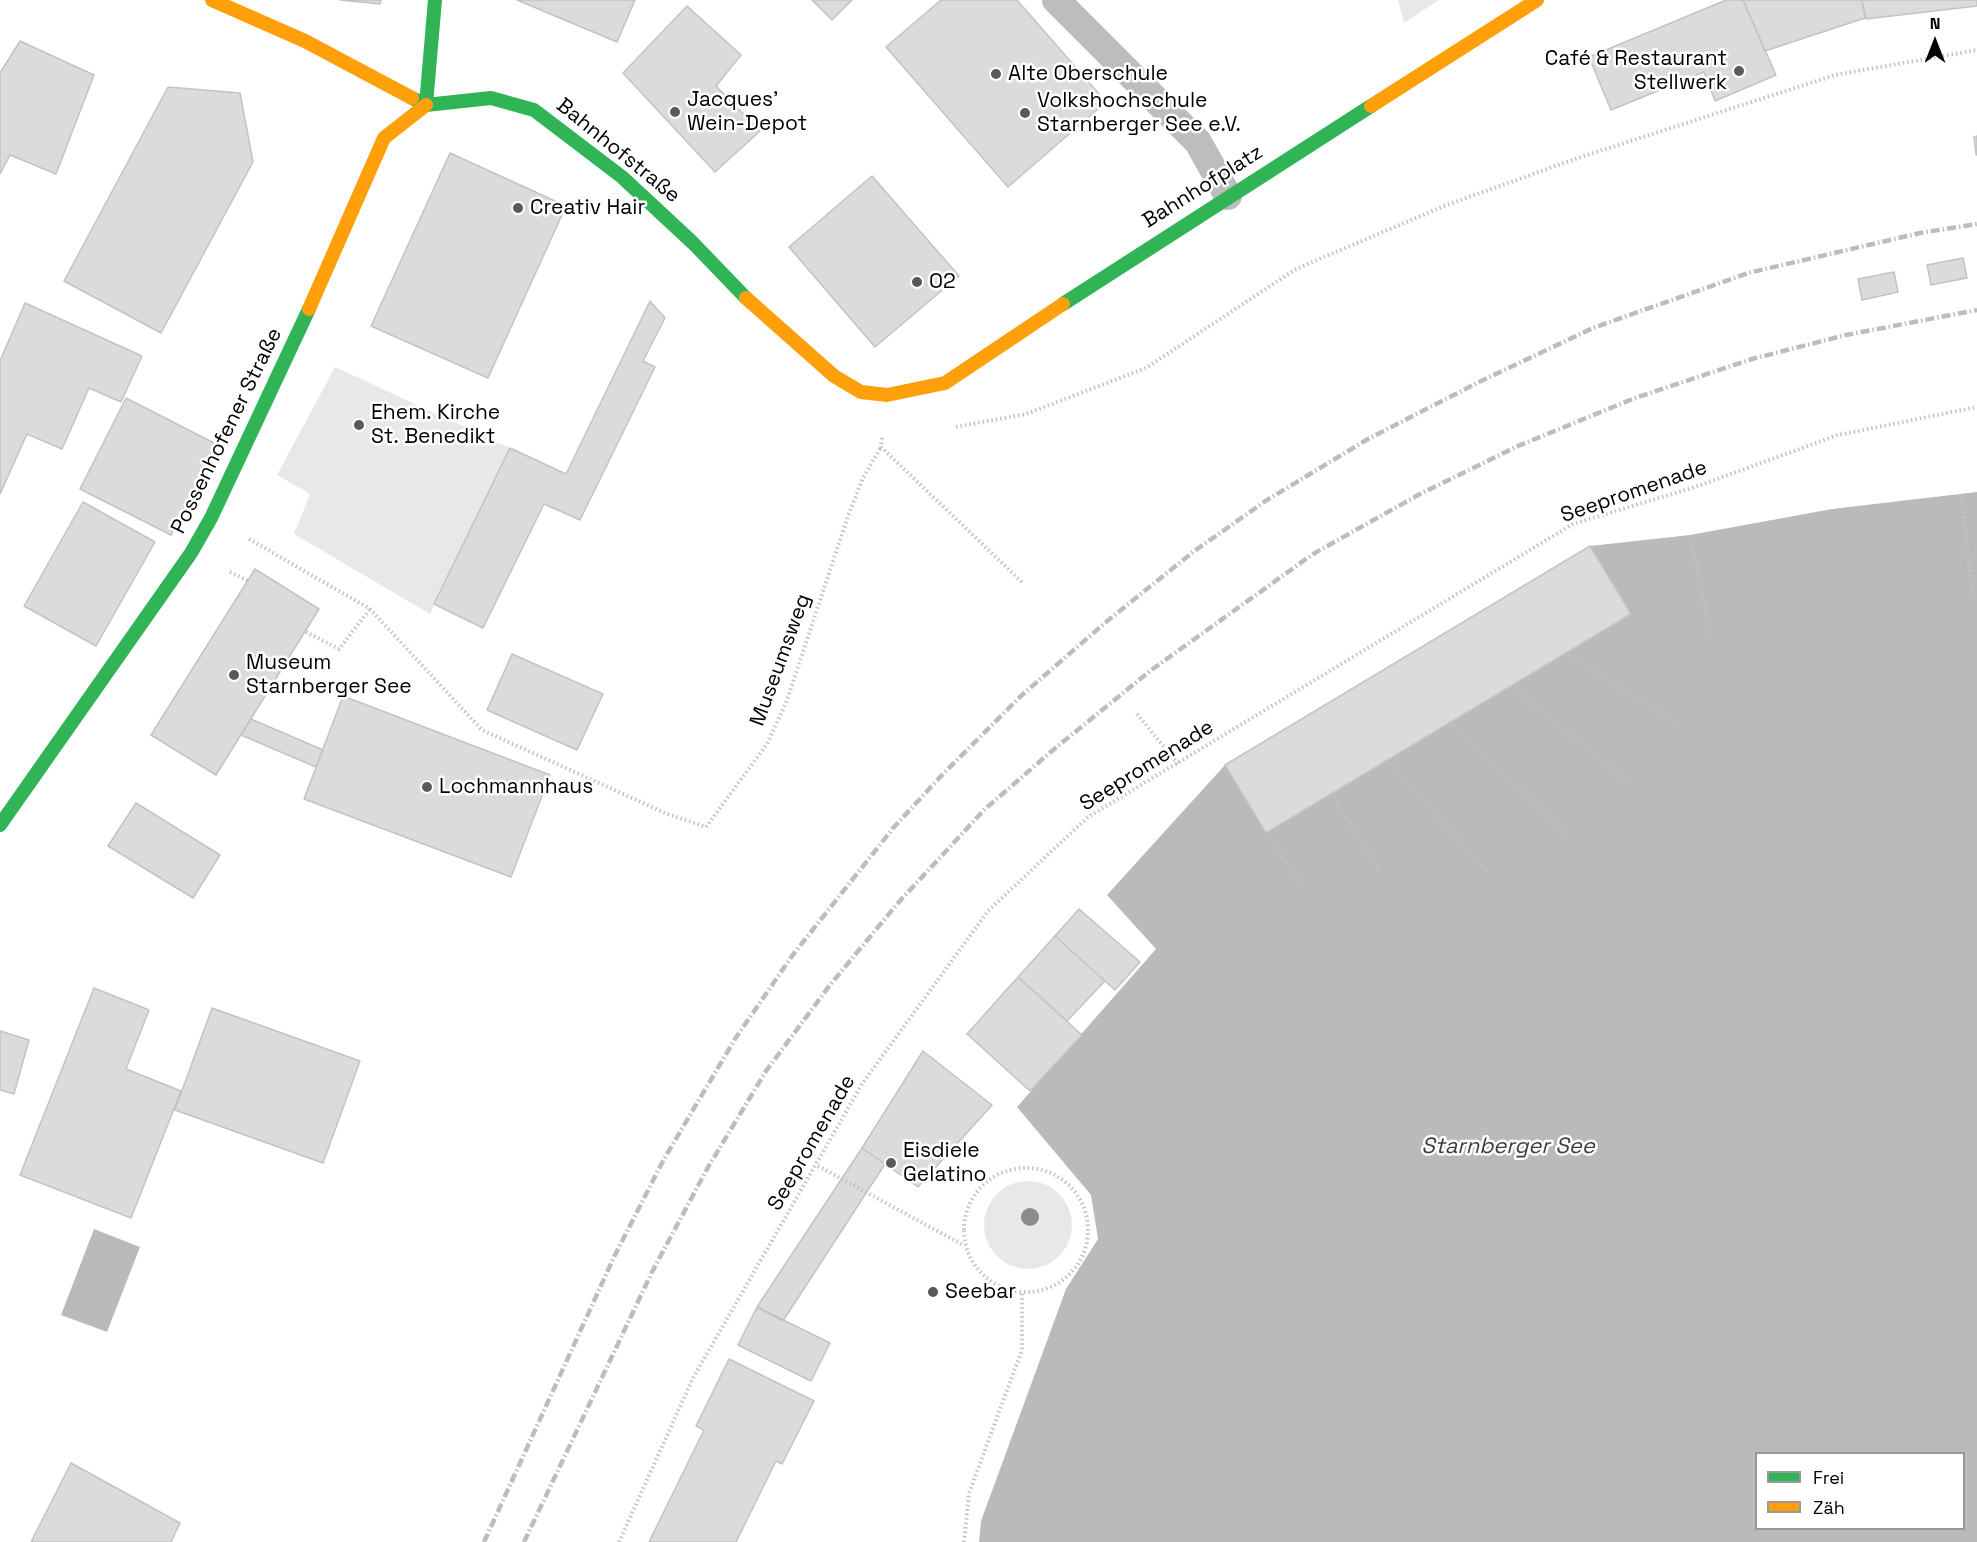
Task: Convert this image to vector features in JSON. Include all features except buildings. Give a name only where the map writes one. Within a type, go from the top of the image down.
[{"type":"street","points":[[212,0],[305,41],[426,105],[435,0]]},
{"type":"street","name":"Bahnhofplatz","points":[[887,395],[945,383],[1126,261],[1537,0]]},
{"type":"street","name":"Bahnhofstraße","points":[[426,105],[491,98],[534,110],[622,177],[693,243],[739,292],[834,376],[861,392],[887,395]]},
{"type":"street","name":"Possenhofener Straße","points":[[0,825],[191,553],[211,518],[303,323],[384,138],[426,105]]},
{"type":"lane","points":[[1056,0],[1198,142],[1228,196]]},
{"type":"path","points":[[952,428],[1026,414],[1146,368],[1296,269],[1444,206],[1578,158],[1834,75],[1977,51]]},
{"type":"path","points":[[887,395],[881,447],[1023,584]]},
{"type":"path","name":"Seepromenade","points":[[620,1542],[693,1377],[818,1166],[862,1084],[988,911],[1088,817],[1573,524],[1695,487],[1839,435],[1977,407]]},
{"type":"path","name":"Museumsweg","points":[[370,609],[482,730],[665,813],[706,827],[767,744],[786,703],[848,516],[863,478],[881,447]]},
{"type":"path","points":[[1961,494],[1973,597]]},
{"type":"path","points":[[1690,535],[1712,636]]},
{"type":"path","points":[[283,557],[370,609],[339,649],[306,632]]},
{"type":"path","points":[[1565,653],[1678,724]]},
{"type":"path","points":[[1510,686],[1629,782]]},
{"type":"path","points":[[1137,714],[1178,764]]},
{"type":"path","points":[[1449,722],[1567,836]]},
{"type":"path","points":[[1388,760],[1490,876]]},
{"type":"path","points":[[1331,793],[1381,874]]},
{"type":"path","points":[[1266,833],[1303,887]]},
{"type":"path","points":[[818,1166],[963,1245]]},
{"type":"path","points":[[1021,1167],[1042,1169],[1062,1178],[1077,1194],[1087,1213],[1089,1233],[1085,1252],[1075,1270],[1060,1282],[1042,1291],[1022,1292],[1003,1288],[986,1278],[973,1263],[963,1245],[963,1224],[969,1202],[982,1185],[999,1173],[1021,1167]]},
{"type":"path","points":[[964,1542],[969,1493],[1022,1350],[1022,1292]]},
{"type":"shaded area","points":[[1398,0],[1439,0],[1404,23]]},
{"type":"shaded area","points":[[335,367],[510,448],[430,614],[294,534],[310,494],[277,475]]},
{"type":"shaded area","points":[[1028,1181],[1045,1185],[1059,1194],[1068,1208],[1072,1225],[1068,1242],[1059,1256],[1045,1265],[1028,1269],[1011,1265],[997,1256],[988,1242],[984,1225],[988,1208],[997,1194],[1011,1185]]},
{"type":"water","name":"Starnberger See","points":[[1977,492],[1977,1542],[979,1542],[981,1521],[1066,1289],[1098,1239],[1091,1195],[1017,1107],[1156,949],[1107,895],[1225,765],[1266,833],[1630,614],[1590,546],[1690,535],[1832,509]]},
{"type":"water","points":[[94,1229],[140,1247],[107,1332],[61,1315]]},
{"type":"railway","points":[[484,1542],[614,1257],[664,1159],[735,1039],[792,956],[894,827],[1022,695],[1106,622],[1193,552],[1267,500],[1368,439],[1479,382],[1593,328],[1748,273],[1920,233],[1977,224]]},
{"type":"railway","points":[[524,1542],[652,1272],[707,1169],[766,1071],[830,985],[898,903],[984,810],[1053,750],[1150,671],[1313,554],[1420,494],[1518,446],[1635,398],[1752,359],[1846,335],[1977,310]]},
{"type":"traffic: fast","points":[[426,105],[435,0]]},
{"type":"traffic: fast","points":[[412,98],[426,105],[491,98],[534,110],[622,177],[693,243],[746,298]]},
{"type":"traffic: fast","points":[[1063,304],[1371,106]]},
{"type":"traffic: fast","points":[[0,825],[191,553],[211,518],[309,309]]},
{"type":"traffic: slow","points":[[212,0],[305,41],[412,98]]},
{"type":"traffic: slow","points":[[1371,106],[1537,0]]},
{"type":"traffic: slow","points":[[309,309],[384,138],[426,105]]},
{"type":"traffic: slow","points":[[746,298],[834,376],[861,392],[887,395],[945,383],[1063,304]]},
{"type":"place","name":"Café & Restaurant Stellwerk","points":[[1739,71]]},
{"type":"place","name":"Alte Oberschule","points":[[996,74]]},
{"type":"place","name":"Jacques’ Wein-Depot","points":[[675,112]]},
{"type":"place","name":"Volkshochschule Starnberger See e.V.","points":[[1025,113]]},
{"type":"place","name":"Creativ Hair","points":[[518,208]]},
{"type":"place","name":"O2","points":[[917,282]]},
{"type":"place","name":"Ehem. Kirche St. Benedikt","points":[[359,425]]},
{"type":"place","name":"Museum Starnberger See","points":[[234,675]]},
{"type":"place","name":"Lochmannhaus","points":[[427,787]]},
{"type":"place","name":"Eisdiele Gelatino","points":[[891,1163]]},
{"type":"place","name":"Seebar","points":[[933,1292]]}]
